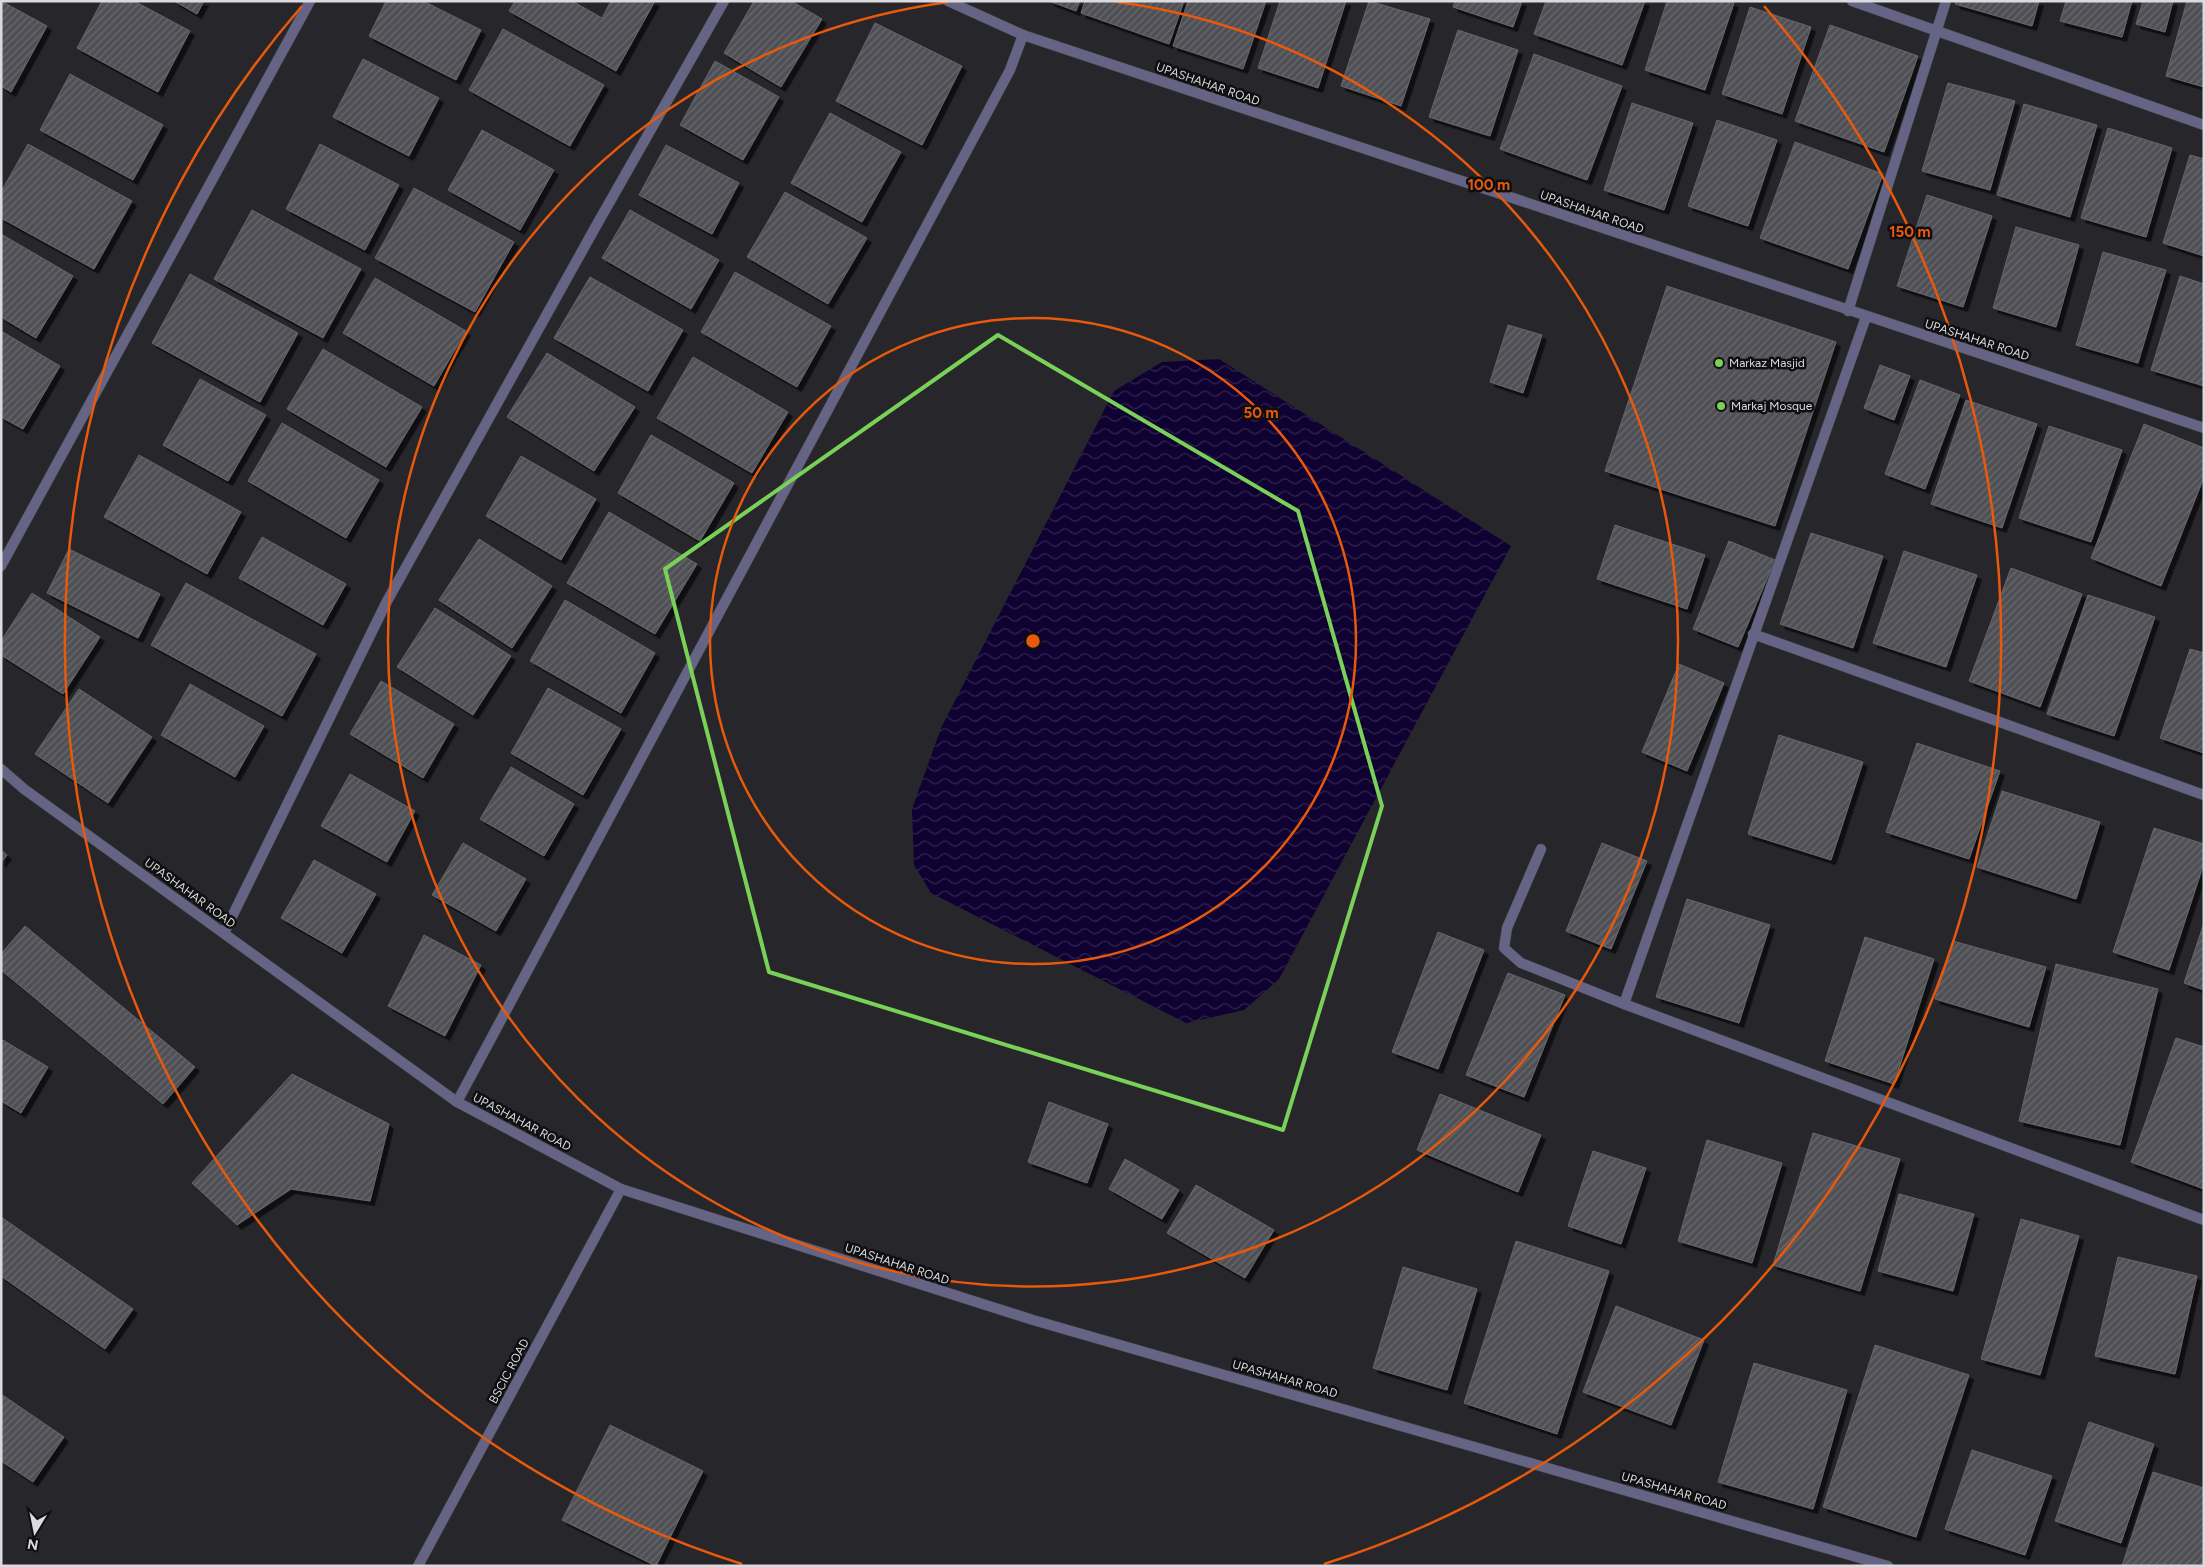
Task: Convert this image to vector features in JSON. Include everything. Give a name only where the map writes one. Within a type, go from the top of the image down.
[{"type":"street","points":[[1,566],[310,1]]},
{"type":"street","points":[[224,933],[386,603],[724,1]]},
{"type":"street","points":[[1852,1],[2204,124]]},
{"type":"street","points":[[1848,311],[1946,1]]},
{"type":"street","name":"UPASHAHAR ROAD","points":[[951,2],[1024,35],[2204,428]]},
{"type":"street","points":[[456,1102],[1005,79],[1024,35]]},
{"type":"street","points":[[1624,1004],[1866,317]]},
{"type":"street","points":[[1753,634],[2204,795]]},
{"type":"street","name":"UPASHAHAR ROAD","points":[[1,769],[24,789],[456,1102],[621,1189],[1033,1320],[1888,1566]]},
{"type":"street","points":[[1541,849],[1508,928],[1504,948],[1521,963],[1624,1004],[2204,1220]]},
{"type":"street","name":"BSCIC ROAD","points":[[418,1566],[621,1189]]},
{"type":"highlighted area","points":[[998,335],[1298,511],[1382,806],[1283,1130],[769,972],[665,569]]},
{"type":"water","points":[[1219,359],[1511,546],[1279,979],[1244,1010],[1186,1023],[931,893],[914,865],[912,809],[941,728],[1114,391],[1162,362]]},
{"type":"building","points":[[1,1],[47,26],[11,92],[1,86]]},
{"type":"building","points":[[102,1],[134,1],[190,31],[158,92],[77,48]]},
{"type":"building","points":[[174,1],[204,1],[197,14]]},
{"type":"building","points":[[386,1],[423,1],[481,30],[456,80],[369,36]]},
{"type":"building","points":[[515,1],[572,1],[602,18],[611,1],[655,1],[616,71],[509,11]]},
{"type":"building","points":[[754,1],[791,1],[822,19],[781,87],[724,53]]},
{"type":"building","points":[[1049,1],[1080,1],[1076,11]]},
{"type":"building","points":[[1085,1],[1184,1],[1169,44],[1081,13]]},
{"type":"building","points":[[1188,1],[1266,1],[1243,69],[1173,46]]},
{"type":"building","points":[[1280,1],[1346,1],[1318,88],[1258,68]]},
{"type":"building","points":[[1369,1],[1430,19],[1401,106],[1341,86]]},
{"type":"building","points":[[1455,1],[1522,1],[1513,27],[1453,7]]},
{"type":"building","points":[[1546,1],[1645,1],[1622,65],[1534,34]]},
{"type":"building","points":[[1667,1],[1729,1],[1734,3],[1705,90],[1645,70]]},
{"type":"building","points":[[1956,1],[2039,1],[2032,26],[1955,4]]},
{"type":"building","points":[[2066,1],[2132,1],[2122,37],[2060,21]]},
{"type":"building","points":[[2143,1],[2173,1],[2165,32],[2136,24]]},
{"type":"building","points":[[2187,1],[2204,1],[2204,87],[2166,76]]},
{"type":"building","points":[[1750,7],[1811,27],[1782,114],[1722,94]]},
{"type":"building","points":[[875,23],[962,66],[922,145],[836,101]]},
{"type":"building","points":[[1830,25],[1918,56],[1884,152],[1795,121]]},
{"type":"building","points":[[503,29],[604,85],[570,146],[469,90]]},
{"type":"building","points":[[1458,30],[1518,50],[1490,136],[1429,117]]},
{"type":"building","points":[[1534,54],[1622,86],[1587,180],[1500,149]]},
{"type":"building","points":[[363,59],[439,98],[409,156],[333,117]]},
{"type":"building","points":[[715,61],[779,97],[743,160],[680,125]]},
{"type":"building","points":[[70,74],[163,125],[133,180],[40,130]]},
{"type":"building","points":[[1948,83],[2015,101],[1990,190],[1922,171]]},
{"type":"building","points":[[1632,103],[1693,123],[1664,210],[1604,190]]},
{"type":"building","points":[[2024,104],[2097,125],[2070,217],[1997,195]]},
{"type":"building","points":[[830,113],[901,152],[862,222],[791,183]]},
{"type":"building","points":[[1717,120],[1777,140],[1748,226],[1688,206]]},
{"type":"building","points":[[2108,128],[2172,148],[2146,237],[2081,218]]},
{"type":"building","points":[[482,130],[554,170],[520,230],[448,190]]},
{"type":"building","points":[[1795,142],[1883,174],[1848,269],[1760,238]]},
{"type":"building","points":[[28,144],[132,201],[94,269],[1,218],[1,192]]},
{"type":"building","points":[[320,144],[399,185],[365,250],[286,209]]},
{"type":"building","points":[[666,145],[739,183],[712,234],[639,195]]},
{"type":"building","points":[[2190,155],[2204,159],[2204,256],[2163,243]]},
{"type":"building","points":[[414,188],[514,242],[475,312],[375,258]]},
{"type":"building","points":[[785,192],[867,238],[828,304],[747,257]]},
{"type":"building","points":[[1927,195],[1992,216],[1963,307],[1897,286]]},
{"type":"building","points":[[252,210],[361,269],[323,338],[214,279]]},
{"type":"building","points":[[630,210],[719,260],[691,309],[602,258]]},
{"type":"building","points":[[2016,227],[2079,245],[2056,327],[1993,308]]},
{"type":"building","points":[[1,234],[73,276],[36,338],[1,317]]},
{"type":"building","points":[[2103,252],[2166,270],[2138,363],[2076,345]]},
{"type":"building","points":[[735,272],[831,326],[797,387],[701,332]]},
{"type":"building","points":[[190,274],[298,333],[260,402],[152,343]]},
{"type":"building","points":[[2180,276],[2204,284],[2204,386],[2151,370]]},
{"type":"building","points":[[590,277],[683,330],[648,391],[554,338]]},
{"type":"building","points":[[375,278],[466,331],[434,386],[343,333]]},
{"type":"building","name":"Markaj Mosque","points":[[1667,286],[1836,342],[1775,526],[1605,471]]},
{"type":"building","points":[[1508,325],[1542,335],[1523,393],[1490,382]]},
{"type":"building","points":[[1,331],[60,366],[23,429],[1,417]]},
{"type":"building","points":[[323,349],[422,407],[386,467],[287,409]]},
{"type":"building","points":[[547,353],[635,407],[594,471],[507,417]]},
{"type":"building","points":[[693,357],[788,412],[752,473],[657,418]]},
{"type":"building","points":[[1880,365],[1910,376],[1894,420],[1864,408]]},
{"type":"building","points":[[200,379],[266,415],[228,481],[163,445]]},
{"type":"building","points":[[1920,380],[1960,395],[1925,489],[1885,474]]},
{"type":"building","points":[[1966,400],[2037,424],[2002,528],[1931,504]]},
{"type":"building","points":[[282,423],[379,480],[346,538],[248,481]]},
{"type":"building","points":[[2144,424],[2204,448],[2204,477],[2161,586],[2091,558]]},
{"type":"building","points":[[2049,426],[2122,450],[2091,542],[2019,518]]},
{"type":"building","points":[[651,435],[734,483],[700,541],[618,493]]},
{"type":"building","points":[[139,455],[241,512],[207,574],[104,517]]},
{"type":"building","points":[[521,456],[596,499],[561,560],[486,516]]},
{"type":"building","points":[[609,512],[697,564],[655,634],[567,583]]},
{"type":"building","points":[[1615,525],[1705,555],[1687,609],[1597,579]]},
{"type":"building","points":[[1811,533],[1883,556],[1853,648],[1780,624]]},
{"type":"building","points":[[262,537],[346,584],[323,625],[239,578]]},
{"type":"building","points":[[479,539],[552,586],[512,648],[439,600]]},
{"type":"building","points":[[1729,541],[1775,560],[1738,647],[1693,629]]},
{"type":"building","points":[[69,549],[160,594],[138,638],[47,593]]},
{"type":"building","points":[[1904,551],[1977,575],[1946,667],[1873,643]]},
{"type":"building","points":[[2011,568],[2082,594],[2040,707],[1969,681]]},
{"type":"building","points":[[186,583],[316,654],[282,716],[151,645]]},
{"type":"building","points":[[32,593],[100,637],[63,694],[1,655],[1,641]]},
{"type":"building","points":[[2088,595],[2155,617],[2114,736],[2047,714]]},
{"type":"building","points":[[565,600],[655,653],[621,713],[530,661]]},
{"type":"building","points":[[435,608],[511,656],[473,715],[397,667]]},
{"type":"building","points":[[2190,649],[2204,653],[2204,753],[2160,738]]},
{"type":"building","points":[[1679,664],[1724,683],[1687,771],[1642,752]]},
{"type":"building","points":[[381,681],[454,724],[423,778],[350,734]]},
{"type":"building","points":[[190,684],[264,726],[235,777],[161,735]]},
{"type":"building","points":[[548,688],[621,729],[583,795],[511,753]]},
{"type":"building","points":[[79,689],[152,737],[108,803],[35,754]]},
{"type":"building","points":[[1779,735],[1863,762],[1831,860],[1748,834]]},
{"type":"building","points":[[1917,743],[2000,771],[1969,859],[1886,832]]},
{"type":"building","points":[[511,767],[574,804],[544,856],[480,819]]},
{"type":"building","points":[[350,774],[415,811],[387,862],[321,826]]},
{"type":"building","points":[[2002,791],[2100,822],[2076,899],[1977,867]]},
{"type":"building","points":[[2154,828],[2204,844],[2204,863],[2169,970],[2113,952]]},
{"type":"building","points":[[463,843],[526,879],[496,931],[432,895]]},
{"type":"building","points":[[1602,843],[1647,861],[1611,949],[1566,931]]},
{"type":"building","points":[[1,850],[7,855],[1,863]]},
{"type":"building","points":[[314,860],[376,894],[342,953],[281,918]]},
{"type":"building","points":[[1687,899],[1770,925],[1739,1023],[1656,997]]},
{"type":"building","points":[[2204,923],[2204,990],[2184,983]]},
{"type":"building","points":[[25,926],[195,1067],[163,1104],[1,970],[1,954]]},
{"type":"building","points":[[1438,932],[1484,950],[1438,1069],[1392,1052]]},
{"type":"building","points":[[424,935],[481,965],[445,1036],[388,1006]]},
{"type":"building","points":[[1865,937],[1934,959],[1894,1084],[1825,1061]]},
{"type":"building","points":[[1953,941],[2046,967],[2029,1027],[1935,999]]},
{"type":"building","points":[[2056,964],[2158,989],[2120,1145],[2019,1121]]},
{"type":"building","points":[[1508,973],[1565,995],[1524,1097],[1466,1075]]},
{"type":"building","points":[[2176,1038],[2204,1047],[2204,1189],[2131,1162]]},
{"type":"building","points":[[1,1039],[48,1067],[21,1113],[1,1101]]},
{"type":"building","points":[[292,1074],[389,1124],[370,1201],[291,1189],[237,1225],[192,1183]]},
{"type":"building","points":[[1440,1094],[1541,1135],[1518,1192],[1417,1150]]},
{"type":"building","points":[[1049,1102],[1108,1124],[1087,1183],[1028,1162]]},
{"type":"building","points":[[1813,1133],[1900,1159],[1860,1291],[1773,1265]]},
{"type":"building","points":[[1707,1140],[1782,1163],[1752,1263],[1678,1241]]},
{"type":"building","points":[[1593,1151],[1646,1168],[1621,1244],[1568,1226]]},
{"type":"building","points":[[1125,1159],[1179,1190],[1162,1219],[1109,1189]]},
{"type":"building","points":[[1196,1185],[1274,1230],[1245,1278],[1167,1233]]},
{"type":"building","points":[[1899,1194],[1974,1214],[1953,1291],[1878,1271]]},
{"type":"building","points":[[1,1217],[133,1309],[105,1349],[1,1276]]},
{"type":"building","points":[[2021,1219],[2079,1236],[2040,1375],[1981,1359]]},
{"type":"building","points":[[1516,1241],[1609,1271],[1557,1434],[1464,1403]]},
{"type":"building","points":[[2118,1257],[2197,1276],[2175,1374],[2095,1356]]},
{"type":"building","points":[[1403,1267],[1477,1289],[1447,1390],[1373,1368]]},
{"type":"building","points":[[1616,1306],[1704,1340],[1671,1425],[1583,1392]]},
{"type":"building","points":[[1875,1345],[1969,1375],[1916,1537],[1823,1507]]},
{"type":"building","points":[[1754,1363],[1847,1390],[1813,1509],[1718,1482]]},
{"type":"building","points":[[1,1394],[64,1437],[33,1482],[1,1461]]},
{"type":"building","points":[[2089,1422],[2154,1444],[2121,1543],[2055,1521]]},
{"type":"building","points":[[610,1425],[703,1471],[656,1566],[562,1520]]},
{"type":"building","points":[[1972,1450],[2052,1476],[2025,1555],[1945,1529]]},
{"type":"building","points":[[2153,1472],[2204,1488],[2204,1566],[2122,1566]]},
{"type":"place","name":"Markaz Masjid","points":[[1719,363]]},
{"type":"place","name":"Markaj Mosque","points":[[1721,406]]}]
